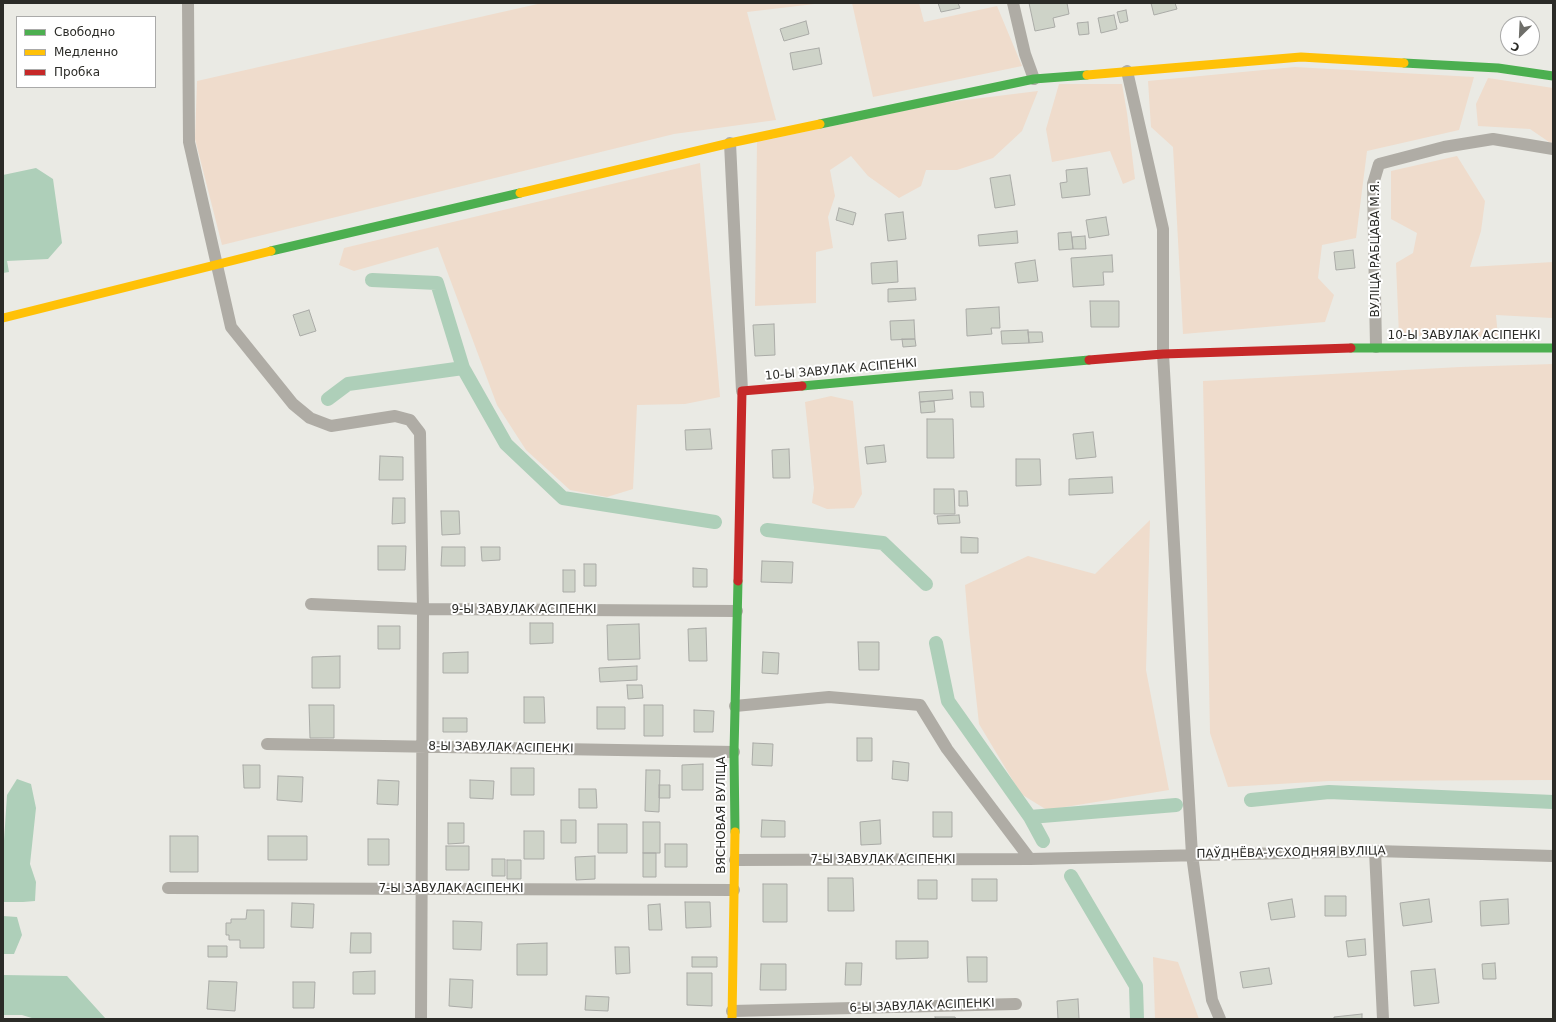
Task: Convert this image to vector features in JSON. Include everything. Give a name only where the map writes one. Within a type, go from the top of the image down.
[{"type":"street","points":[[188,3],[189,142],[231,327],[293,404],[310,418],[331,426],[396,416],[410,420],[420,433],[423,609],[421,1019]]},
{"type":"street","points":[[1013,3],[1025,54],[1034,79]]},
{"type":"street","points":[[3,318],[217,264],[730,143],[1034,79],[1301,57],[1498,68],[1553,76]]},
{"type":"street","points":[[1127,71],[1163,229],[1163,354],[1192,855],[1212,1000],[1220,1019]]},
{"type":"street","name":"ВУЛІЦА РАБЦАВА М.Я.","points":[[1376,347],[1373,184],[1379,164],[1444,147],[1493,139],[1553,149]]},
{"type":"street","points":[[730,143],[742,391],[737,611]]},
{"type":"street","points":[[1163,354],[1376,347]]},
{"type":"street","name":"10-Ы ЗАВУЛАК АСІПЕНКІ","points":[[1376,347],[1553,348]]},
{"type":"street","name":"10-Ы ЗАВУЛАК АСІПЕНКІ","points":[[742,391],[1163,354]]},
{"type":"street","name":"9-Ы ЗАВУЛАК АСІПЕНКІ","points":[[311,604],[423,609],[737,611]]},
{"type":"street","name":"ВЯСНОВАЯ ВУЛІЦА","points":[[732,1015],[735,860],[734,752],[737,611]]},
{"type":"street","points":[[735,706],[829,697],[920,705],[946,749],[1030,859]]},
{"type":"street","name":"8-Ы ЗАВУЛАК АСІПЕНКІ","points":[[267,744],[734,752]]},
{"type":"street","points":[[1375,851],[1383,1019]]},
{"type":"street","name":"ПАЎДНЁВА-УСХОДНЯЯ ВУЛІЦА","points":[[1030,859],[1375,851],[1553,856]]},
{"type":"street","name":"7-Ы ЗАВУЛАК АСІПЕНКІ","points":[[735,860],[1030,859]]},
{"type":"street","name":"7-Ы ЗАВУЛАК АСІПЕНКІ","points":[[168,888],[734,890]]},
{"type":"street","name":"6-Ы ЗАВУЛАК АСІПЕНКІ","points":[[732,1015],[1016,1004]]},
{"type":"shaded area","points":[[542,3],[823,3],[747,12],[776,120],[674,134],[222,245],[195,139],[197,81]]},
{"type":"shaded area","points":[[852,3],[919,3],[924,22],[997,6],[1022,66],[873,97]]},
{"type":"shaded area","points":[[1295,67],[1474,77],[1459,130],[1367,151],[1356,238],[1322,245],[1318,278],[1334,295],[1325,322],[1183,334],[1173,147],[1151,127],[1148,81]]},
{"type":"shaded area","points":[[1488,78],[1553,88],[1553,143],[1549,142],[1530,129],[1478,126],[1476,104]]},
{"type":"shaded area","points":[[1059,84],[1122,84],[1135,179],[1123,184],[1110,151],[1052,162],[1046,129]]},
{"type":"shaded area","points":[[1038,91],[1022,131],[993,158],[957,170],[926,170],[921,186],[899,198],[868,176],[851,156],[830,170],[835,196],[828,217],[833,248],[816,252],[816,303],[755,306],[757,142],[941,103]]},
{"type":"shaded area","points":[[1457,156],[1485,201],[1481,231],[1470,267],[1553,262],[1552,318],[1496,315],[1498,337],[1399,336],[1396,263],[1413,253],[1417,233],[1391,219],[1391,171]]},
{"type":"shaded area","points":[[700,163],[720,397],[685,404],[637,405],[633,489],[607,497],[570,490],[526,450],[497,405],[438,247],[354,271],[339,265],[344,248]]},
{"type":"shaded area","points":[[36,168],[53,179],[62,243],[48,259],[7,261],[9,272],[3,273],[3,175]]},
{"type":"shaded area","points":[[1553,364],[1553,780],[1329,781],[1228,787],[1210,733],[1203,381],[1460,367]]},
{"type":"shaded area","points":[[831,396],[853,401],[862,494],[854,508],[827,509],[812,503],[814,488],[805,402]]},
{"type":"shaded area","points":[[1150,520],[1146,670],[1169,790],[1047,810],[1021,794],[979,724],[965,585],[1028,556],[1095,574]]},
{"type":"shaded area","points":[[17,779],[31,784],[36,808],[30,864],[36,882],[35,901],[3,902],[3,856],[7,795]]},
{"type":"shaded area","points":[[3,916],[17,917],[22,935],[14,954],[3,954]]},
{"type":"shaded area","points":[[1153,957],[1178,962],[1199,1019],[1155,1019]]},
{"type":"shaded area","points":[[3,975],[67,976],[106,1019],[35,1019],[22,1015],[3,1015]]},
{"type":"building","points":[[938,3],[958,3],[960,8],[941,12]]},
{"type":"building","points":[[1029,3],[1067,3],[1069,14],[1053,18],[1055,27],[1035,31]]},
{"type":"building","points":[[1151,3],[1175,3],[1177,9],[1154,15]]},
{"type":"building","points":[[1126,10],[1128,21],[1120,23],[1117,12]]},
{"type":"building","points":[[1114,15],[1117,29],[1101,33],[1098,18]]},
{"type":"building","points":[[806,21],[809,34],[784,41],[780,29]]},
{"type":"building","points":[[1088,22],[1089,34],[1079,35],[1077,23]]},
{"type":"building","points":[[819,48],[822,64],[793,70],[790,53]]},
{"type":"building","points":[[1087,168],[1090,195],[1062,198],[1060,183],[1067,182],[1066,170]]},
{"type":"building","points":[[1010,175],[1015,205],[995,208],[990,178]]},
{"type":"building","points":[[839,208],[856,213],[853,225],[836,220]]},
{"type":"building","points":[[903,212],[906,239],[888,241],[885,214]]},
{"type":"building","points":[[1106,217],[1109,235],[1089,238],[1086,220]]},
{"type":"building","points":[[1017,231],[1018,243],[979,246],[978,235]]},
{"type":"building","points":[[1071,232],[1073,249],[1059,250],[1058,233]]},
{"type":"building","points":[[1085,236],[1086,249],[1073,249],[1072,237]]},
{"type":"building","points":[[1353,250],[1355,268],[1336,270],[1334,252]]},
{"type":"building","points":[[1112,255],[1113,272],[1103,272],[1104,285],[1073,287],[1071,258]]},
{"type":"building","points":[[1035,260],[1038,281],[1018,283],[1015,263]]},
{"type":"building","points":[[897,261],[898,282],[872,284],[871,263]]},
{"type":"building","points":[[915,288],[916,300],[888,302],[888,289]]},
{"type":"building","points":[[1090,301],[1119,301],[1119,327],[1091,327]]},
{"type":"building","points":[[999,307],[1000,328],[991,328],[992,334],[967,336],[966,309]]},
{"type":"building","points":[[309,310],[316,331],[300,336],[293,315]]},
{"type":"building","points":[[914,320],[915,339],[891,340],[890,321]]},
{"type":"building","points":[[774,324],[775,355],[755,356],[753,325]]},
{"type":"building","points":[[1028,330],[1029,343],[1002,344],[1001,331]]},
{"type":"building","points":[[1028,332],[1042,332],[1043,342],[1029,343]]},
{"type":"building","points":[[902,339],[915,339],[916,346],[903,347]]},
{"type":"building","points":[[952,390],[953,399],[920,402],[919,392]]},
{"type":"building","points":[[970,392],[983,392],[984,407],[971,407]]},
{"type":"building","points":[[934,401],[935,412],[921,413],[920,402]]},
{"type":"building","points":[[927,419],[953,419],[954,458],[927,458]]},
{"type":"building","points":[[710,429],[712,449],[686,450],[685,430]]},
{"type":"building","points":[[1093,432],[1096,457],[1076,459],[1073,434]]},
{"type":"building","points":[[884,445],[886,462],[867,464],[865,447]]},
{"type":"building","points":[[789,449],[790,478],[773,478],[772,450]]},
{"type":"building","points":[[380,456],[403,457],[403,480],[379,480]]},
{"type":"building","points":[[1016,459],[1040,459],[1041,485],[1016,486]]},
{"type":"building","points":[[1112,477],[1113,493],[1069,495],[1069,479]]},
{"type":"building","points":[[934,489],[954,489],[955,514],[934,514]]},
{"type":"building","points":[[959,491],[967,491],[968,506],[959,506]]},
{"type":"building","points":[[393,498],[405,498],[405,523],[392,524]]},
{"type":"building","points":[[441,511],[459,511],[460,534],[442,535]]},
{"type":"building","points":[[959,515],[960,523],[938,524],[937,516]]},
{"type":"building","points":[[961,537],[978,538],[978,553],[961,553]]},
{"type":"building","points":[[378,546],[406,546],[405,570],[378,570]]},
{"type":"building","points":[[442,547],[465,547],[465,566],[441,566]]},
{"type":"building","points":[[481,547],[500,547],[500,560],[482,561]]},
{"type":"building","points":[[762,561],[793,562],[792,583],[761,582]]},
{"type":"building","points":[[584,564],[596,564],[596,586],[584,586]]},
{"type":"building","points":[[693,568],[707,569],[707,587],[693,587]]},
{"type":"building","points":[[563,570],[575,570],[575,592],[563,592]]},
{"type":"building","points":[[530,623],[553,623],[553,643],[530,644]]},
{"type":"building","points":[[639,624],[640,659],[608,660],[607,625]]},
{"type":"building","points":[[378,626],[400,626],[400,649],[378,649]]},
{"type":"building","points":[[706,628],[707,661],[689,661],[688,629]]},
{"type":"building","points":[[858,642],[879,642],[879,670],[859,670]]},
{"type":"building","points":[[468,652],[468,673],[443,673],[443,653]]},
{"type":"building","points":[[763,652],[779,653],[778,674],[762,673]]},
{"type":"building","points":[[340,656],[340,688],[312,688],[312,657]]},
{"type":"building","points":[[637,666],[637,680],[600,682],[599,668]]},
{"type":"building","points":[[627,685],[642,685],[643,698],[628,699]]},
{"type":"building","points":[[524,697],[544,697],[545,723],[524,723]]},
{"type":"building","points":[[309,705],[334,705],[334,738],[310,738]]},
{"type":"building","points":[[644,705],[663,705],[663,736],[644,736]]},
{"type":"building","points":[[597,707],[625,707],[625,729],[597,729]]},
{"type":"building","points":[[694,710],[714,711],[713,732],[694,732]]},
{"type":"building","points":[[443,718],[467,718],[467,732],[443,732]]},
{"type":"building","points":[[857,738],[872,738],[872,761],[857,761]]},
{"type":"building","points":[[753,743],[773,744],[772,766],[752,765]]},
{"type":"building","points":[[893,761],[909,763],[908,781],[892,779]]},
{"type":"building","points":[[703,764],[703,790],[682,790],[682,765]]},
{"type":"building","points":[[243,765],[260,765],[260,788],[244,788]]},
{"type":"building","points":[[511,768],[534,768],[534,795],[511,795]]},
{"type":"building","points":[[646,770],[660,770],[659,812],[645,811]]},
{"type":"building","points":[[278,776],[303,777],[302,802],[277,800]]},
{"type":"building","points":[[378,780],[399,781],[398,805],[377,804]]},
{"type":"building","points":[[470,780],[494,781],[493,799],[470,798]]},
{"type":"building","points":[[659,785],[670,785],[670,798],[659,798]]},
{"type":"building","points":[[579,789],[596,789],[597,808],[579,808]]},
{"type":"building","points":[[933,812],[952,812],[952,837],[933,837]]},
{"type":"building","points":[[561,820],[576,820],[576,843],[561,843]]},
{"type":"building","points":[[762,820],[785,821],[785,837],[761,837]]},
{"type":"building","points":[[880,820],[881,844],[861,845],[860,822]]},
{"type":"building","points":[[643,822],[660,822],[660,853],[643,853]]},
{"type":"building","points":[[448,823],[464,823],[464,843],[448,844]]},
{"type":"building","points":[[598,824],[627,824],[627,853],[598,853]]},
{"type":"building","points":[[524,831],[544,831],[544,859],[524,859]]},
{"type":"building","points":[[170,836],[198,836],[198,872],[170,872]]},
{"type":"building","points":[[268,836],[307,836],[307,860],[268,860]]},
{"type":"building","points":[[368,839],[389,839],[389,865],[368,865]]},
{"type":"building","points":[[665,844],[687,844],[687,867],[665,867]]},
{"type":"building","points":[[446,846],[469,846],[469,870],[446,870]]},
{"type":"building","points":[[643,853],[656,853],[656,877],[643,877]]},
{"type":"building","points":[[595,856],[595,879],[576,880],[575,857]]},
{"type":"building","points":[[492,859],[505,859],[505,876],[492,876]]},
{"type":"building","points":[[507,860],[521,860],[521,879],[507,879]]},
{"type":"building","points":[[828,878],[853,878],[854,911],[828,911]]},
{"type":"building","points":[[972,879],[997,879],[997,901],[972,901]]},
{"type":"building","points":[[918,880],[937,880],[937,899],[918,899]]},
{"type":"building","points":[[763,884],[787,884],[787,922],[763,922]]},
{"type":"building","points":[[1325,896],[1346,896],[1346,916],[1325,916]]},
{"type":"building","points":[[1292,899],[1295,917],[1271,920],[1268,903]]},
{"type":"building","points":[[1429,899],[1432,922],[1403,926],[1400,903]]},
{"type":"building","points":[[1508,899],[1509,924],[1481,926],[1480,901]]},
{"type":"building","points":[[685,902],[710,902],[711,927],[686,928]]},
{"type":"building","points":[[292,903],[314,904],[313,928],[291,927]]},
{"type":"building","points":[[660,904],[662,930],[649,930],[648,905]]},
{"type":"building","points":[[247,910],[264,910],[264,948],[240,948],[240,940],[229,940],[229,935],[226,935],[226,923],[231,923],[231,919],[246,919]]},
{"type":"building","points":[[453,921],[482,922],[481,950],[453,949]]},
{"type":"building","points":[[351,933],[371,933],[371,953],[350,953]]},
{"type":"building","points":[[1365,939],[1366,955],[1348,957],[1346,941]]},
{"type":"building","points":[[896,941],[928,941],[928,958],[896,959]]},
{"type":"building","points":[[547,943],[547,975],[517,975],[517,944]]},
{"type":"building","points":[[208,946],[227,946],[227,957],[208,957]]},
{"type":"building","points":[[615,947],[629,947],[630,973],[616,974]]},
{"type":"building","points":[[692,957],[717,957],[717,967],[692,967]]},
{"type":"building","points":[[967,957],[987,957],[987,982],[968,982]]},
{"type":"building","points":[[846,963],[862,963],[861,985],[845,985]]},
{"type":"building","points":[[1495,963],[1496,979],[1483,979],[1482,964]]},
{"type":"building","points":[[761,964],[786,964],[786,990],[760,990]]},
{"type":"building","points":[[1269,968],[1272,984],[1243,988],[1240,972]]},
{"type":"building","points":[[1435,969],[1439,1003],[1414,1006],[1411,971]]},
{"type":"building","points":[[375,971],[375,994],[353,994],[353,972]]},
{"type":"building","points":[[687,973],[712,973],[712,1006],[687,1005]]},
{"type":"building","points":[[450,979],[473,980],[472,1008],[449,1006]]},
{"type":"building","points":[[209,981],[237,982],[235,1011],[207,1009]]},
{"type":"building","points":[[293,982],[315,982],[314,1008],[293,1008]]},
{"type":"building","points":[[586,996],[609,997],[608,1011],[585,1010]]},
{"type":"building","points":[[1078,999],[1079,1019],[1058,1019],[1057,1001]]},
{"type":"building","points":[[1362,1014],[1362,1019],[1334,1019],[1334,1017]]},
{"type":"building","points":[[935,1017],[955,1017],[956,1019],[936,1019]]},
{"type":"waterway","points":[[372,280],[437,283],[463,368],[506,444],[563,498],[715,522]]},
{"type":"waterway","points":[[328,399],[348,384],[463,368]]},
{"type":"waterway","points":[[767,530],[883,543],[926,584]]},
{"type":"waterway","points":[[936,643],[948,701],[1030,817],[1176,805]]},
{"type":"waterway","points":[[1251,800],[1329,792],[1553,802]]},
{"type":"waterway","points":[[1030,817],[1043,841]]},
{"type":"waterway","points":[[1071,876],[1136,986],[1137,1019]]},
{"type":"traffic: fast","points":[[1404,63],[1498,68],[1553,76]]},
{"type":"traffic: fast","points":[[820,124],[1034,79],[1087,75]]},
{"type":"traffic: fast","points":[[271,251],[520,193]]},
{"type":"traffic: fast","points":[[1351,348],[1553,348]]},
{"type":"traffic: fast","points":[[802,386],[1089,360]]},
{"type":"traffic: fast","points":[[735,832],[734,752],[738,581]]},
{"type":"traffic: slow","points":[[1087,75],[1301,57],[1404,63]]},
{"type":"traffic: slow","points":[[520,193],[730,143],[820,124]]},
{"type":"traffic: slow","points":[[3,318],[271,251]]},
{"type":"traffic: slow","points":[[732,1019],[735,832]]},
{"type":"traffic: jam","points":[[1089,360],[1163,354],[1351,348]]},
{"type":"traffic: jam","points":[[738,581],[742,391],[802,386]]}]
